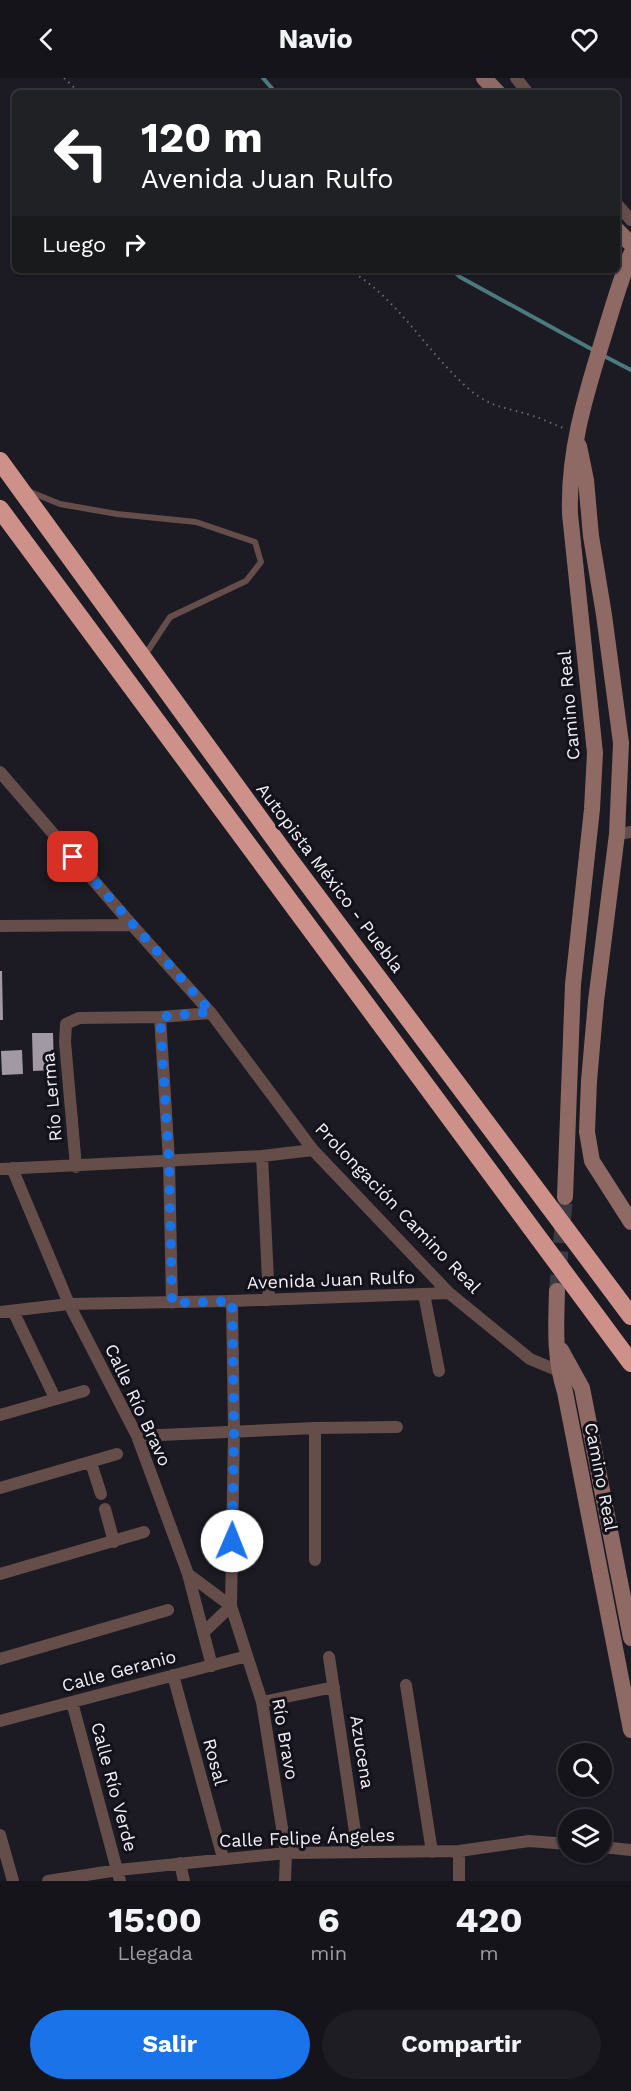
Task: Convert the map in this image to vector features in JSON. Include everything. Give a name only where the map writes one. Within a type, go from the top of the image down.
[{"type":"highway","name":"Autopista México - Puebla","points":[[0,461],[289,859],[631,1316]]},
{"type":"highway","points":[[0,509],[631,1363]]},
{"type":"street","points":[[484,78],[495,90]]},
{"type":"street","points":[[516,78],[526,90]]},
{"type":"street","points":[[620,208],[631,220]]},
{"type":"street","points":[[620,232],[631,244]]},
{"type":"street","name":"Camino Real","points":[[565,1197],[573,984],[596,753],[570,514],[569,483],[581,410],[631,254]]},
{"type":"street","points":[[577,434],[586,480],[591,536],[621,742],[624,833],[595,1012],[587,1132],[592,1161],[631,1222]]},
{"type":"street","name":"Prolongación Camino Real","points":[[0,772],[132,925],[211,1012],[313,1150],[449,1293],[530,1359],[564,1370]]},
{"type":"street","points":[[0,926],[132,925]]},
{"type":"street","points":[[172,1303],[169,1161],[160,1017],[211,1012]]},
{"type":"street","name":"Río Lerma","points":[[76,1167],[65,1042],[66,1024],[79,1018],[160,1017]]},
{"type":"street","points":[[6,1168],[76,1167],[313,1150]]},
{"type":"street","points":[[262,1155],[269,1300]]},
{"type":"street","name":"Calle Río Bravo","points":[[6,1168],[69,1304],[137,1436],[188,1574],[212,1666]]},
{"type":"street","name":"Camino Real","points":[[557,1291],[555,1338],[564,1370],[565,1392],[631,1730]]},
{"type":"street","name":"Avenida Juan Rulfo","points":[[6,1312],[69,1304],[172,1303],[449,1293]]},
{"type":"street","points":[[424,1294],[440,1371]]},
{"type":"street","name":"Río Bravo","points":[[232,1301],[234,1432],[231,1606],[262,1702],[286,1853],[285,1881]]},
{"type":"street","points":[[6,1312],[55,1398]]},
{"type":"street","name":"Camino Real","points":[[564,1370],[582,1388],[629,1630]]},
{"type":"street","points":[[0,1415],[84,1391]]},
{"type":"street","points":[[137,1436],[315,1428],[397,1427]]},
{"type":"street","points":[[315,1428],[315,1560]]},
{"type":"street","points":[[577,1455],[594,1452]]},
{"type":"street","points":[[0,1488],[117,1454]]},
{"type":"street","points":[[91,1463],[101,1494]]},
{"type":"street","points":[[105,1509],[114,1542]]},
{"type":"street","points":[[0,1574],[144,1533]]},
{"type":"street","points":[[188,1574],[231,1606],[204,1632]]},
{"type":"street","points":[[0,1659],[168,1610]]},
{"type":"street","points":[[610,1624],[629,1630]]},
{"type":"street","name":"Calle Geranio","points":[[0,1721],[247,1656]]},
{"type":"street","name":"Azucena","points":[[329,1657],[358,1852]]},
{"type":"street","name":"Rosal","points":[[174,1675],[223,1858]]},
{"type":"street","points":[[406,1686],[432,1852]]},
{"type":"street","points":[[262,1702],[334,1688]]},
{"type":"street","name":"Calle Río Verde","points":[[72,1702],[119,1875]]},
{"type":"street","points":[[0,1835],[13,1881]]},
{"type":"street","name":"Calle Felipe Ángeles","points":[[48,1881],[119,1875],[180,1863],[286,1853],[432,1852],[459,1851],[529,1841],[558,1843]]},
{"type":"street","points":[[612,1848],[631,1850]]},
{"type":"street","points":[[459,1851],[459,1881]]},
{"type":"street","points":[[180,1863],[184,1881]]},
{"type":"lane","points":[[19,487],[60,504],[117,514],[196,522],[255,542],[261,562],[246,581],[170,617],[143,658]]},
{"type":"path","points":[[64,78],[77,90]]},
{"type":"path","points":[[353,273],[381,293],[440,360],[471,391],[496,407],[534,416],[577,434]]},
{"type":"building","points":[[0,971],[2,971],[3,1020],[0,1020]]},
{"type":"building","points":[[32,1033],[53,1033],[54,1070],[33,1071]]},
{"type":"building","points":[[22,1050],[23,1074],[2,1075],[1,1051]]},
{"type":"waterway","points":[[263,78],[273,90]]},
{"type":"waterway","points":[[455,273],[595,351]]},
{"type":"waterway","points":[[604,356],[631,370]]},
{"type":"tunnel","points":[[557,1291],[565,1197]]},
{"type":"route","points":[[73,857],[211,1012],[160,1017],[169,1161],[172,1303],[232,1301],[234,1432],[232,1541]]}]
